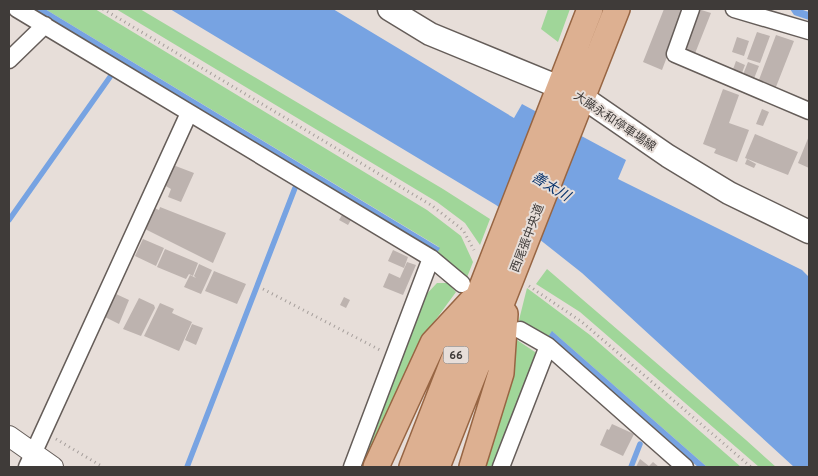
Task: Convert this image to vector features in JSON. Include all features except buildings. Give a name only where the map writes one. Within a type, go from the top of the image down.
[{"type":"main road","name":"大藤永和停車場線","points":[[389,9],[430,34],[566,103],[675,161],[729,193],[809,232]]},
{"type":"main road","name":"西尾張中央道","points":[[437,467],[506,266],[566,103],[590,9]]},
{"type":"main road","name":"西尾張中央道","points":[[566,103],[617,9]]},
{"type":"main road","name":"西尾張中央道","points":[[412,467],[471,288],[506,266]]},
{"type":"main road","name":"66","points":[[472,467],[501,373],[506,266]]},
{"type":"main road","name":"66","points":[[376,467],[433,343],[471,288]]},
{"type":"street","points":[[18,9],[431,258],[471,288]]},
{"type":"street","points":[[691,9],[675,54],[809,111]]},
{"type":"street","points":[[734,9],[779,14],[809,31]]},
{"type":"street","points":[[9,60],[45,25]]},
{"type":"street","points":[[30,461],[189,113]]},
{"type":"street","points":[[352,467],[431,258]]},
{"type":"street","points":[[520,330],[548,346],[685,467]]},
{"type":"street","points":[[501,467],[548,346]]},
{"type":"street","points":[[9,436],[30,461],[53,467]]},
{"type":"path","points":[[103,9],[431,205],[463,230],[477,255],[506,266],[582,322],[750,467]]},
{"type":"path","points":[[263,289],[394,356]]},
{"type":"path","points":[[43,431],[103,467]]},
{"type":"green space","points":[[45,9],[95,9],[427,210],[461,236],[473,262],[466,280],[437,253],[439,247]]},
{"type":"green space","points":[[116,9],[140,9],[443,189],[490,219],[480,245],[465,223],[437,202]]},
{"type":"green space","points":[[548,9],[570,9],[558,42],[541,29]]},
{"type":"green space","points":[[547,269],[776,467],[759,467],[580,312],[536,284]]},
{"type":"green space","points":[[437,283],[448,283],[456,292],[434,322],[382,442],[369,467],[358,467],[422,299]]},
{"type":"green space","points":[[527,288],[590,335],[741,467],[707,467],[553,332],[548,337],[519,320]]},
{"type":"green space","points":[[517,340],[535,352],[537,358],[493,467],[478,467]]},
{"type":"water","points":[[28,9],[45,9],[440,248],[437,253]]},
{"type":"water","name":"善太川","points":[[170,9],[333,9],[514,118],[522,104],[626,160],[618,179],[802,270],[809,277],[809,467],[794,467],[582,273],[496,205]]},
{"type":"water","points":[[790,9],[800,9],[809,12],[809,20],[794,15]]},
{"type":"water","points":[[552,331],[707,467],[698,467],[548,337]]},
{"type":"waterway","points":[[9,220],[110,77]]},
{"type":"waterway","points":[[187,467],[295,188]]},
{"type":"waterway","points":[[631,467],[640,444]]}]
